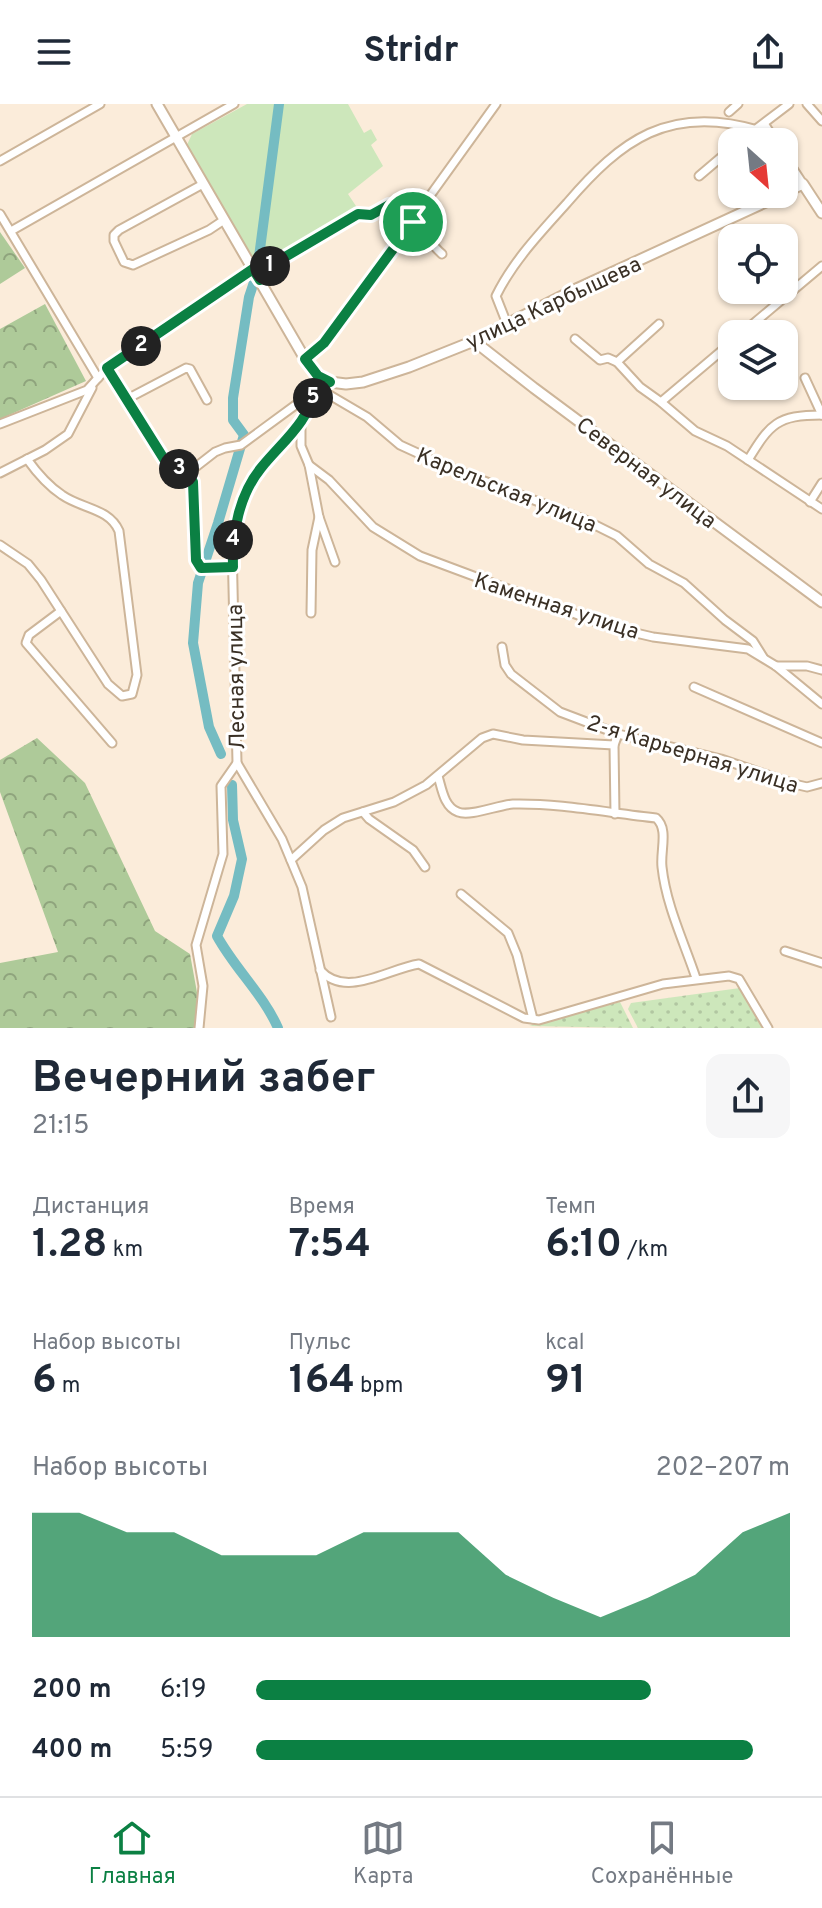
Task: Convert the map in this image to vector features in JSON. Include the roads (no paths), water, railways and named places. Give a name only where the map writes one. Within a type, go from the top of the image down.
[{"type":"main road","points":[[157,104],[305,359],[318,376],[330,382]]},
{"type":"main road","points":[[803,184],[822,213]]},
{"type":"main road","name":"улица Карбышева","points":[[798,187],[803,184]]},
{"type":"main road","name":"улица Карбышева","points":[[330,382],[363,382],[474,341],[572,291],[753,208]]},
{"type":"main road","name":"Северная улица","points":[[474,341],[822,602]]},
{"type":"street","points":[[0,161],[100,104]]},
{"type":"street","points":[[11,231],[234,104]]},
{"type":"street","points":[[305,359],[324,343],[496,104]]},
{"type":"street","points":[[729,112],[738,104]]},
{"type":"street","points":[[719,111],[729,112],[762,128],[789,104]]},
{"type":"street","points":[[807,104],[822,121]]},
{"type":"street","name":"улица Карбышева","points":[[507,324],[496,296],[534,239],[609,152],[629,134]]},
{"type":"street","points":[[699,176],[718,160]]},
{"type":"street","points":[[798,176],[803,184]]},
{"type":"street","points":[[203,184],[119,230],[114,235],[114,241],[124,262],[133,265],[224,220]]},
{"type":"street","points":[[260,280],[268,267],[358,214],[371,215],[389,205],[398,207],[442,254]]},
{"type":"street","points":[[0,214],[98,378]]},
{"type":"street","points":[[758,320],[822,266]]},
{"type":"street","points":[[0,473],[68,434],[93,386],[107,368],[253,269]]},
{"type":"street","points":[[617,362],[659,324]]},
{"type":"street","points":[[575,339],[600,360],[608,358],[617,362],[640,387],[695,431],[748,460],[822,509]]},
{"type":"street","points":[[661,402],[718,354]]},
{"type":"street","points":[[107,368],[169,467],[188,473],[193,482],[196,560],[203,568],[233,567]]},
{"type":"street","points":[[127,399],[186,368],[190,369],[207,400]]},
{"type":"street","name":"Лесная улица","points":[[318,376],[301,424],[259,470],[243,496],[232,543],[237,763],[254,789],[302,887],[331,1017]]},
{"type":"street","points":[[748,460],[767,429],[785,418],[822,415],[805,378]]},
{"type":"street","points":[[188,473],[215,452],[241,445],[330,382]]},
{"type":"street","points":[[0,424],[93,386]]},
{"type":"street","name":"Карельская улица","points":[[315,391],[367,417],[400,445],[448,467],[583,519],[617,536],[649,564],[684,583],[725,620],[741,630],[753,641],[764,659]]},
{"type":"street","points":[[301,424],[301,446],[309,465],[319,517],[335,562]]},
{"type":"street","points":[[0,545],[28,564],[108,684],[122,696],[132,694],[137,675],[119,531],[108,515],[63,496],[42,480],[27,459]]},
{"type":"street","name":"Каменная улица","points":[[309,465],[329,480],[373,527],[420,556],[610,627],[653,637],[748,649],[776,666],[822,704]]},
{"type":"street","points":[[810,502],[822,483]]},
{"type":"street","points":[[311,613],[312,550],[319,517]]},
{"type":"street","points":[[61,611],[29,635],[26,643],[112,743]]},
{"type":"street","name":"2-я Карьерная улица","points":[[502,647],[505,665],[511,674],[560,712],[618,734],[721,759],[807,787],[822,783]]},
{"type":"street","points":[[776,666],[807,666],[822,670]]},
{"type":"street","points":[[694,687],[822,743]]},
{"type":"street","name":"2-я Карьерная улица","points":[[291,860],[324,830],[343,818],[394,802],[438,776],[482,738],[493,734],[523,740],[614,745]]},
{"type":"street","points":[[615,814],[614,745],[618,734]]},
{"type":"street","name":"Лесная улица","points":[[199,1028],[203,986],[196,945],[223,854],[221,786],[237,763]]},
{"type":"street","points":[[438,776],[446,804],[463,814],[528,804],[656,818],[661,823],[661,865],[667,893],[696,978]]},
{"type":"street","points":[[363,812],[413,850],[425,867]]},
{"type":"street","points":[[461,894],[508,933],[517,955],[533,1019]]},
{"type":"street","points":[[785,951],[822,963]]},
{"type":"street","points":[[325,992],[419,964],[524,1018],[539,1020],[663,984],[729,976],[739,979],[768,1028]]},
{"type":"street","points":[[320,970],[327,978],[345,984]]},
{"type":"waterway","points":[[257,272],[279,104]]},
{"type":"waterway","points":[[221,754],[209,727],[193,643],[198,583],[244,435],[233,420],[233,398],[254,282]]},
{"type":"waterway","points":[[232,785],[233,820],[242,859],[234,896],[217,936],[265,1004],[278,1028]]}]
